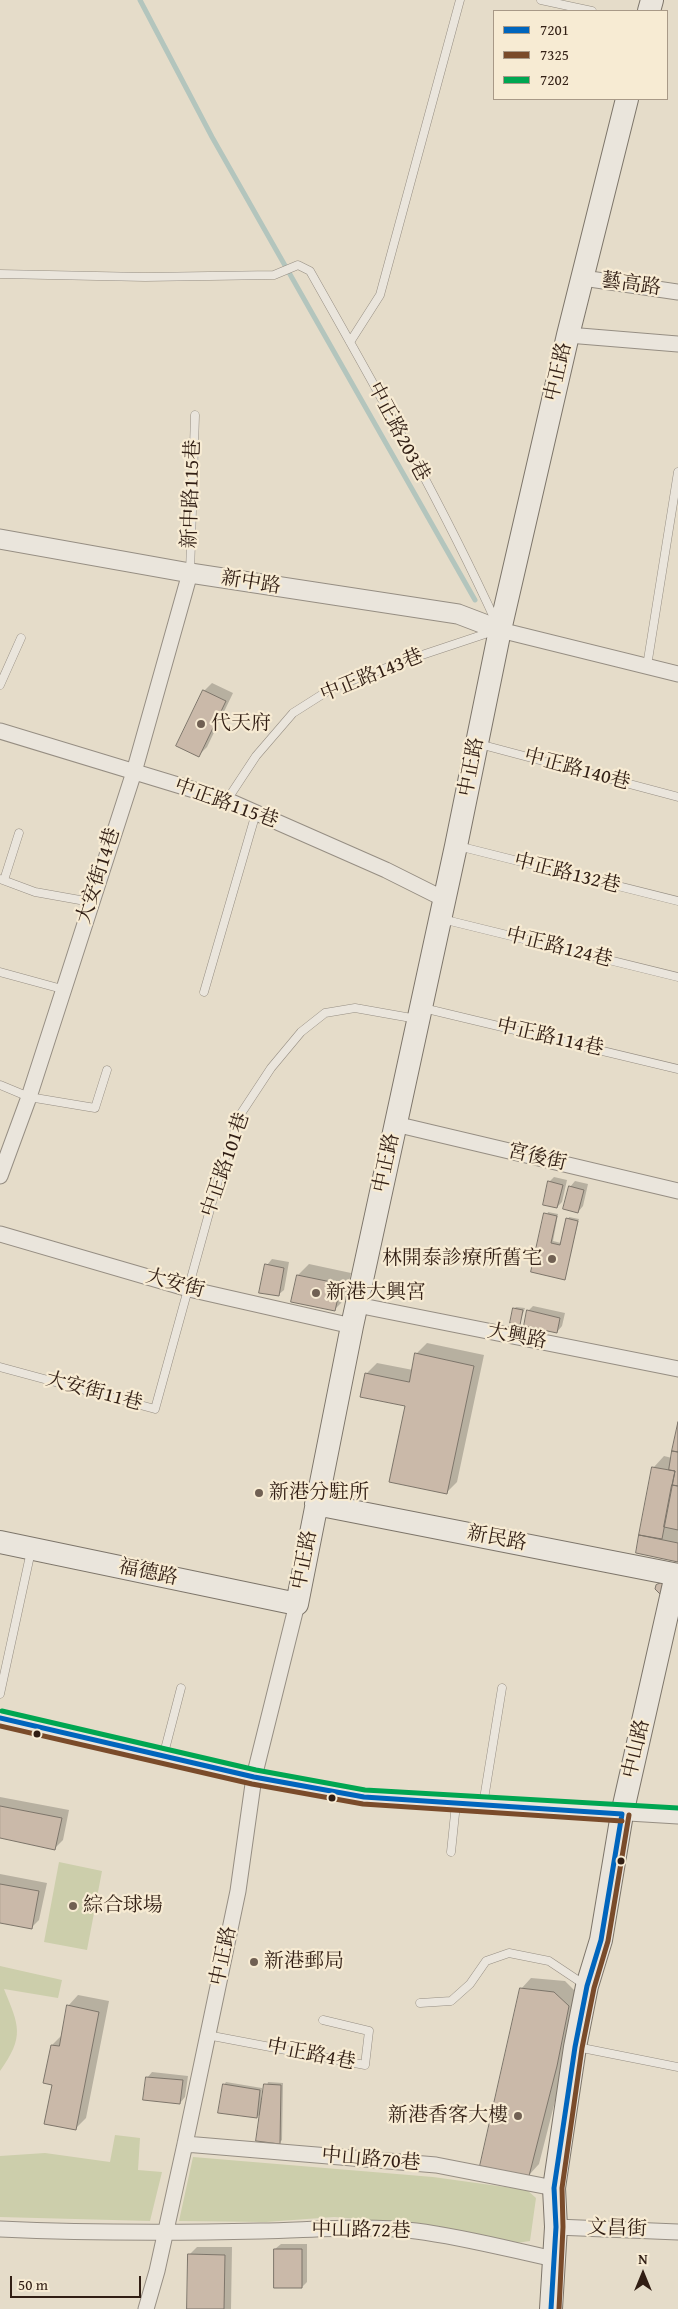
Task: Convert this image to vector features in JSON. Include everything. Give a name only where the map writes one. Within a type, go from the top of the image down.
[{"type":"main road","name":"中正路","points":[[297,1604],[354,1316],[456,846],[500,630],[568,335],[627,100]]},
{"type":"main road","name":"新民路","points":[[316,1504],[677,1575]]},
{"type":"main road","name":"福德路","points":[[0,1542],[297,1604]]},
{"type":"main road","name":"中山路","points":[[551,2309],[556,2227],[554,2188],[575,2047],[587,1986],[601,1940],[622,1814],[677,1575]]},
{"type":"street","name":"藝高路","points":[[583,278],[678,292]]},
{"type":"street","points":[[568,335],[678,344]]},
{"type":"street","name":"新中路","points":[[0,539],[190,573],[458,614],[500,630]]},
{"type":"street","name":"大安街14巷","points":[[0,1176],[29,1097],[62,989],[134,772],[190,573]]},
{"type":"street","points":[[500,630],[678,674]]},
{"type":"street","name":"中正路115巷","points":[[0,732],[227,800],[386,870],[442,909]]},
{"type":"street","name":"宮後街","points":[[395,1124],[678,1191]]},
{"type":"street","name":"大安街","points":[[0,1234],[189,1288],[354,1316]]},
{"type":"street","name":"大興路","points":[[354,1316],[678,1369]]},
{"type":"street","name":"中正路","points":[[165,2231],[238,1891],[254,1777],[297,1604]]},
{"type":"street","points":[[0,1718],[254,1777],[364,1797],[483,1806],[678,1816]]},
{"type":"street","name":"中山路70巷","points":[[185,2144],[436,2165],[554,2188]]},
{"type":"street","name":"文昌街","points":[[556,2227],[678,2232]]},
{"type":"street","name":"中山路72巷","points":[[0,2229],[64,2232],[262,2231],[333,2228],[416,2231],[478,2242],[554,2259]]},
{"type":"street","points":[[146,2309],[165,2231]]},
{"type":"lane","points":[[350,342],[380,296],[460,0]]},
{"type":"lane","points":[[541,0],[587,10]]},
{"type":"lane","name":"中正路203巷","points":[[0,274],[145,277],[274,275],[298,265],[310,271],[350,342],[475,577],[500,630]]},
{"type":"lane","name":"新中路115巷","points":[[190,573],[195,415]]},
{"type":"lane","points":[[647,666],[678,472]]},
{"type":"lane","name":"中正路143巷","points":[[227,800],[256,756],[294,713],[326,692],[416,657],[500,630]]},
{"type":"lane","points":[[0,685],[21,638]]},
{"type":"lane","name":"中正路140巷","points":[[477,744],[678,797]]},
{"type":"lane","points":[[204,992],[256,813]]},
{"type":"lane","points":[[19,833],[2,879],[35,892],[91,902]]},
{"type":"lane","name":"中正路132巷","points":[[456,846],[678,902]]},
{"type":"lane","name":"中正路124巷","points":[[442,909],[678,977]]},
{"type":"lane","points":[[0,972],[62,989]]},
{"type":"lane","name":"中正路101巷","points":[[189,1288],[222,1166],[242,1112],[271,1068],[301,1032],[325,1013],[355,1008],[420,1013]]},
{"type":"lane","name":"中正路114巷","points":[[420,1013],[678,1069]]},
{"type":"lane","points":[[0,1085],[29,1097],[95,1108],[107,1070]]},
{"type":"lane","name":"大安街11巷","points":[[0,1367],[155,1408],[189,1288]]},
{"type":"lane","points":[[0,1694],[31,1549]]},
{"type":"lane","points":[[163,1757],[181,1688]]},
{"type":"lane","points":[[483,1806],[502,1688]]},
{"type":"lane","points":[[451,1852],[456,1804]]},
{"type":"lane","points":[[420,2003],[451,2001],[470,1984],[486,1961],[509,1953],[549,1961],[587,1986]]},
{"type":"lane","name":"中正路4巷","points":[[207,2035],[364,2065],[368,2032],[323,2020]]},
{"type":"lane","points":[[575,2047],[678,2067]]},
{"type":"green space","name":"綜合球場","points":[[59,1862],[102,1871],[87,1950],[44,1942]]},
{"type":"green space","points":[[0,1966],[62,1980],[58,1998],[4,1989],[13,2012],[17,2031],[13,2049],[0,2071]]},
{"type":"green space","points":[[115,2135],[140,2138],[138,2170],[162,2172],[150,2221],[0,2217],[0,2156],[45,2153],[110,2162]]},
{"type":"green space","points":[[193,2157],[433,2177],[527,2190],[536,2198],[530,2241],[516,2243],[413,2223],[334,2217],[266,2222],[179,2221]]},
{"type":"building","name":"代天府","points":[[203,690],[226,701],[199,757],[176,746]]},
{"type":"building","points":[[548,1181],[563,1185],[557,1208],[543,1205]]},
{"type":"building","points":[[569,1186],[584,1190],[578,1213],[563,1209]]},
{"type":"building","name":"林開泰診療所舊宅","points":[[544,1213],[557,1216],[551,1243],[560,1245],[566,1218],[578,1221],[565,1280],[531,1272]]},
{"type":"building","points":[[265,1264],[284,1268],[279,1296],[259,1293]]},
{"type":"building","name":"新港大興宮","points":[[297,1275],[341,1284],[335,1311],[291,1302]]},
{"type":"building","points":[[513,1308],[523,1310],[520,1325],[510,1323]]},
{"type":"building","points":[[527,1310],[560,1318],[557,1333],[524,1326]]},
{"type":"building","points":[[415,1353],[474,1366],[447,1494],[389,1482],[405,1406],[360,1397],[365,1373],[409,1382]]},
{"type":"building","points":[[678,1422],[678,1452],[672,1451]]},
{"type":"building","points":[[672,1451],[678,1452],[678,1486],[672,1485],[675,1471],[669,1470]]},
{"type":"building","points":[[652,1467],[675,1471],[662,1539],[639,1535]]},
{"type":"building","points":[[672,1485],[678,1486],[678,1530],[664,1527]]},
{"type":"building","points":[[639,1535],[678,1543],[678,1562],[636,1553]]},
{"type":"building","points":[[663,1584],[661,1595],[655,1589],[656,1585]]},
{"type":"building","points":[[0,1806],[62,1818],[55,1850],[0,1838]]},
{"type":"building","points":[[0,1884],[39,1891],[32,1929],[0,1923]]},
{"type":"building","name":"新港香客大樓","points":[[520,1988],[554,1992],[569,2006],[557,2066],[529,2176],[480,2166]]},
{"type":"building","points":[[67,2005],[99,2012],[76,2130],[44,2124],[52,2085],[43,2083],[51,2045],[59,2046]]},
{"type":"building","points":[[146,2077],[183,2080],[180,2104],[143,2100]]},
{"type":"building","points":[[223,2084],[260,2090],[257,2118],[218,2113]]},
{"type":"building","points":[[264,2084],[281,2085],[280,2144],[256,2141]]},
{"type":"building","points":[[274,2249],[302,2249],[302,2288],[274,2288]]},
{"type":"building","points":[[188,2254],[225,2255],[224,2309],[187,2309]]},
{"type":"waterway","points":[[140,0],[212,137],[475,600]]},
{"type":"transit line","name":"7202","points":[[2,1711],[256,1770],[365,1790],[678,1808]]},
{"type":"transit line","name":"7201","points":[[0,1718],[254,1777],[364,1797],[622,1814]]},
{"type":"transit line","name":"7325","points":[[0,1726],[252,1784],[363,1804],[622,1821]]},
{"type":"transit line","name":"7201","points":[[551,2309],[556,2227],[554,2188],[575,2047],[587,1986],[601,1940],[622,1814]]},
{"type":"transit line","name":"7325","points":[[559,2309],[563,2227],[562,2188],[582,2048],[594,1988],[608,1941],[629,1815]]},
{"type":"place","name":"代天府","points":[[201,724]]},
{"type":"place","name":"林開泰診療所舊宅","points":[[552,1259]]},
{"type":"place","name":"新港大興宮","points":[[316,1293]]},
{"type":"place","name":"新港分駐所","points":[[259,1493]]},
{"type":"place","name":"綜合球場","points":[[73,1906]]},
{"type":"place","name":"新港郵局","points":[[254,1962]]},
{"type":"place","name":"新港香客大樓","points":[[518,2116]]}]
